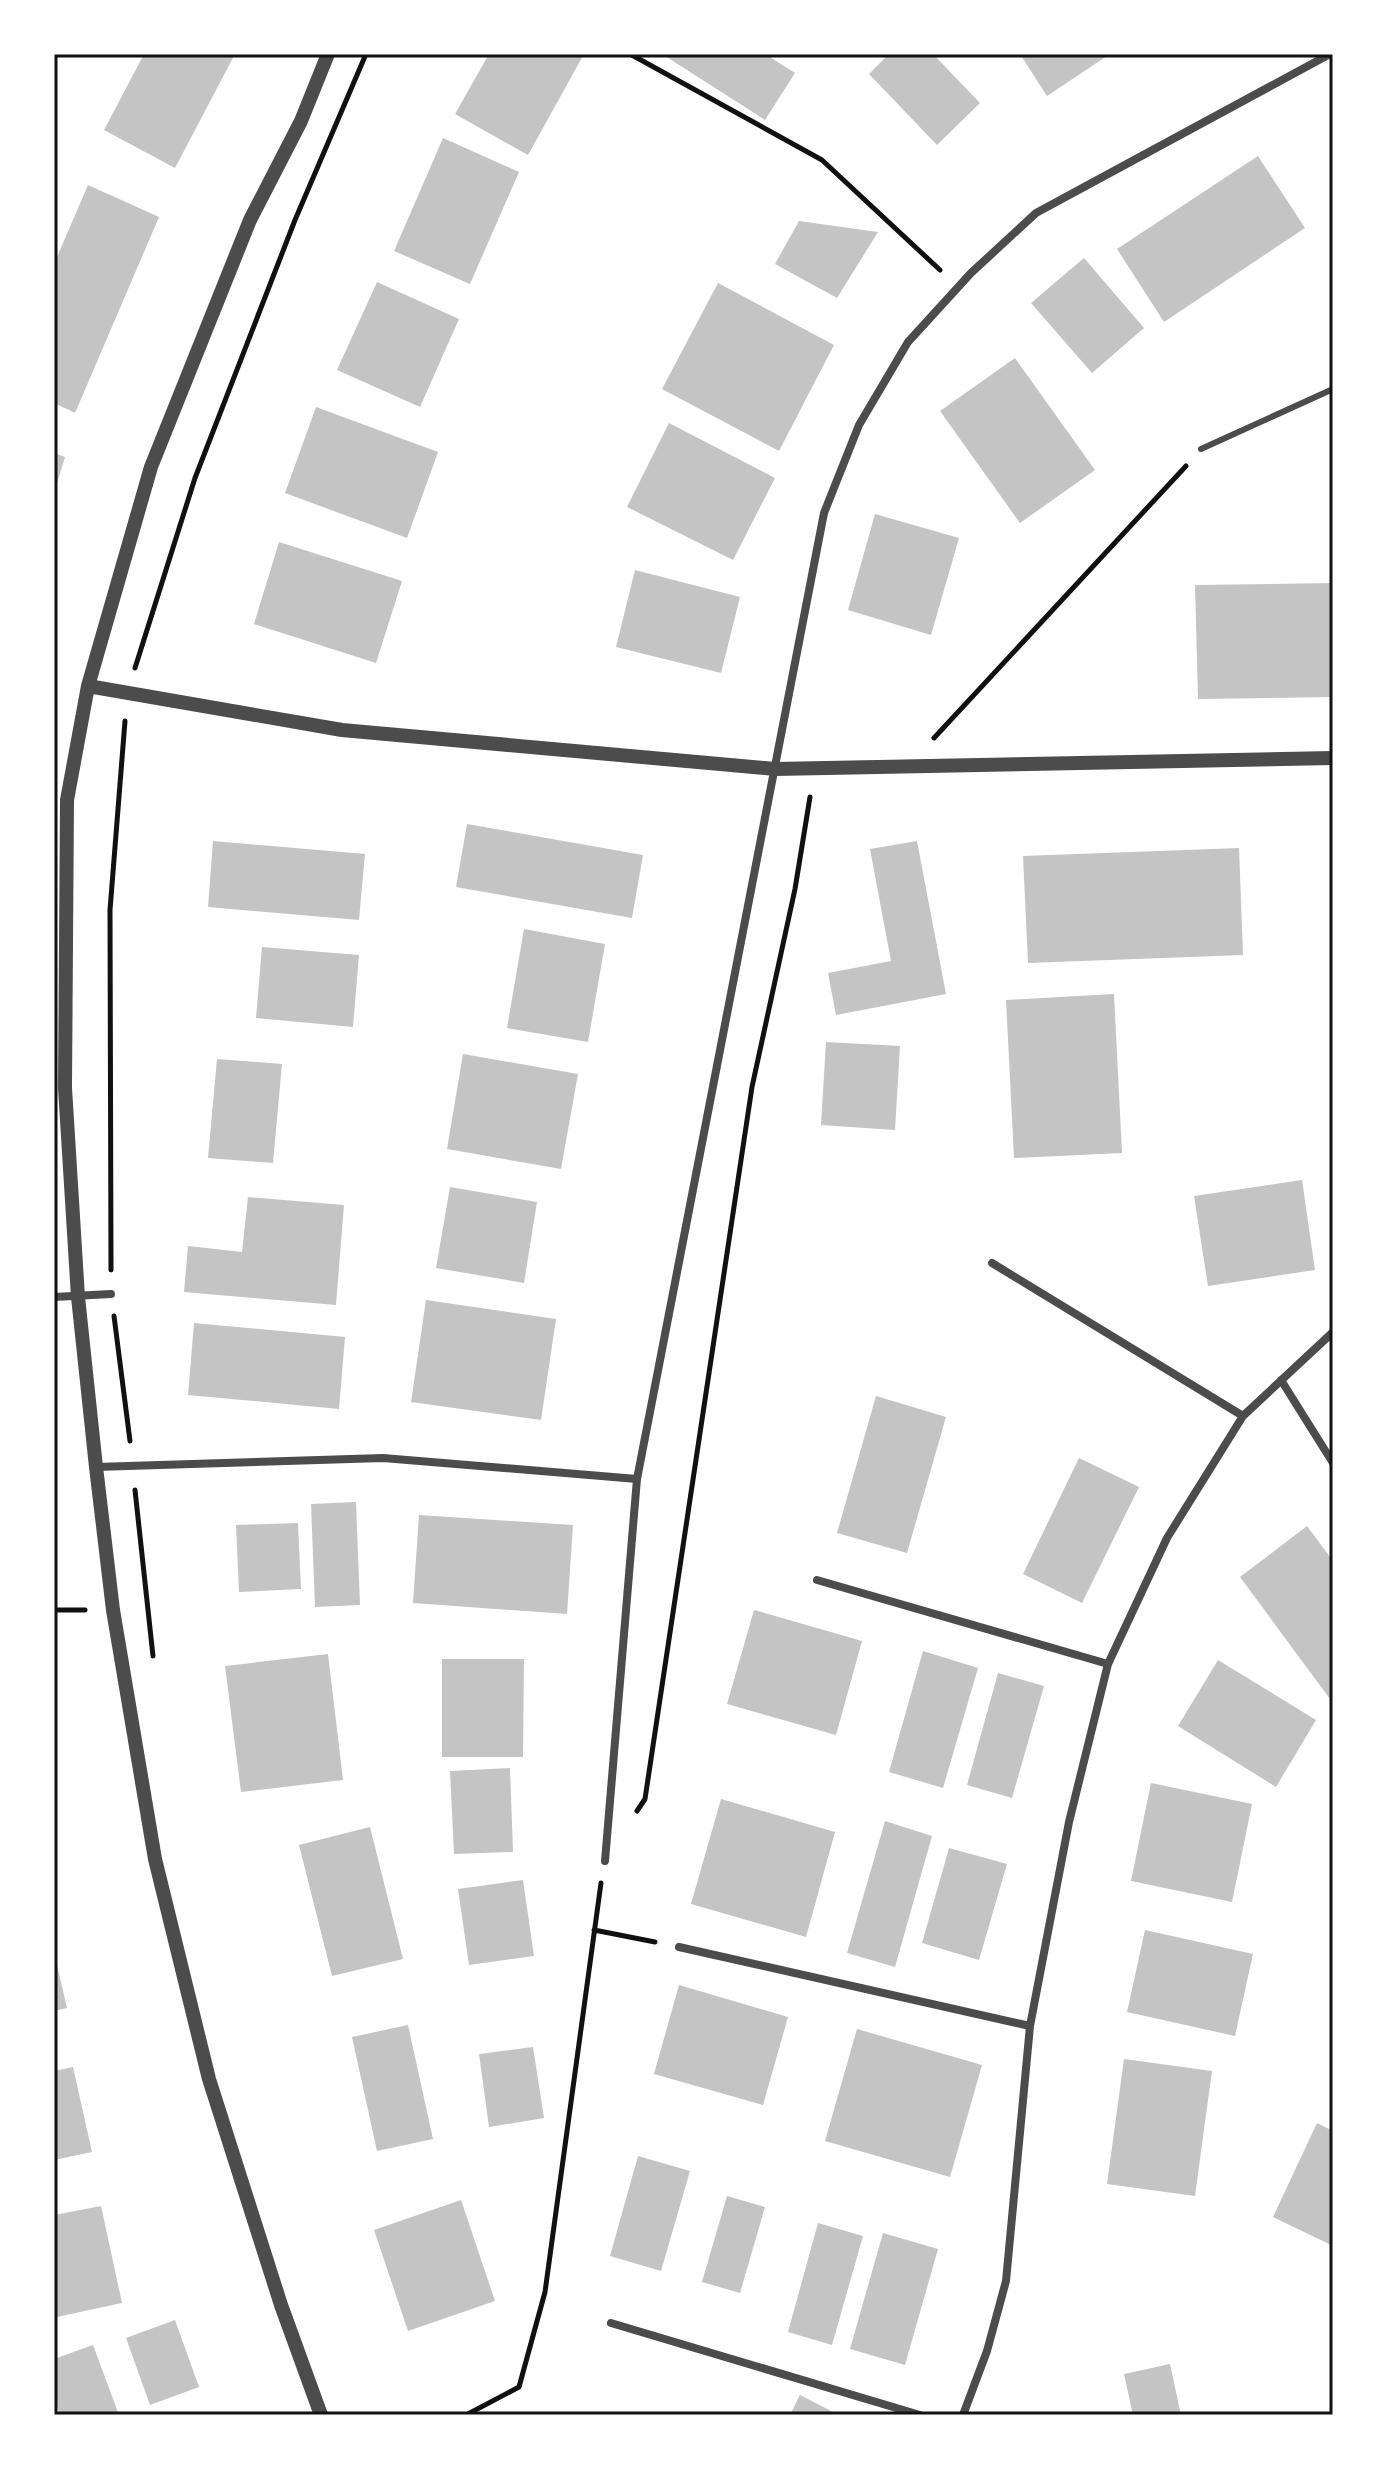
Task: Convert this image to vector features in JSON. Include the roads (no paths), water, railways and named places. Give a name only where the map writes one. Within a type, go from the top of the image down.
[{"type":"street","points":[[321,2415],[271,2275],[209,2079],[155,1859],[113,1610],[96,1467],[78,1297],[65,1088],[67,800],[88,686],[151,467],[250,220],[301,121],[328,54]]},
{"type":"street","points":[[605,1861],[637,1479],[824,513],[859,425],[908,342],[958,287],[1036,213],[1330,54]]},
{"type":"street","points":[[88,686],[342,730],[775,769],[1333,758]]},
{"type":"street","points":[[992,1263],[1243,1416]]},
{"type":"street","points":[[54,1297],[111,1294]]},
{"type":"street","points":[[963,2415],[987,2351],[1006,2281],[1030,2026],[1069,1822],[1108,1664],[1167,1538],[1243,1416],[1333,1332]]},
{"type":"street","points":[[1281,1380],[1333,1463]]},
{"type":"street","points":[[96,1467],[383,1458],[637,1479]]},
{"type":"street","points":[[817,1580],[1108,1664]]},
{"type":"street","points":[[679,1947],[1030,2026]]},
{"type":"street","points":[[611,2323],[920,2415]]},
{"type":"lane","points":[[1201,449],[1333,389]]}]
